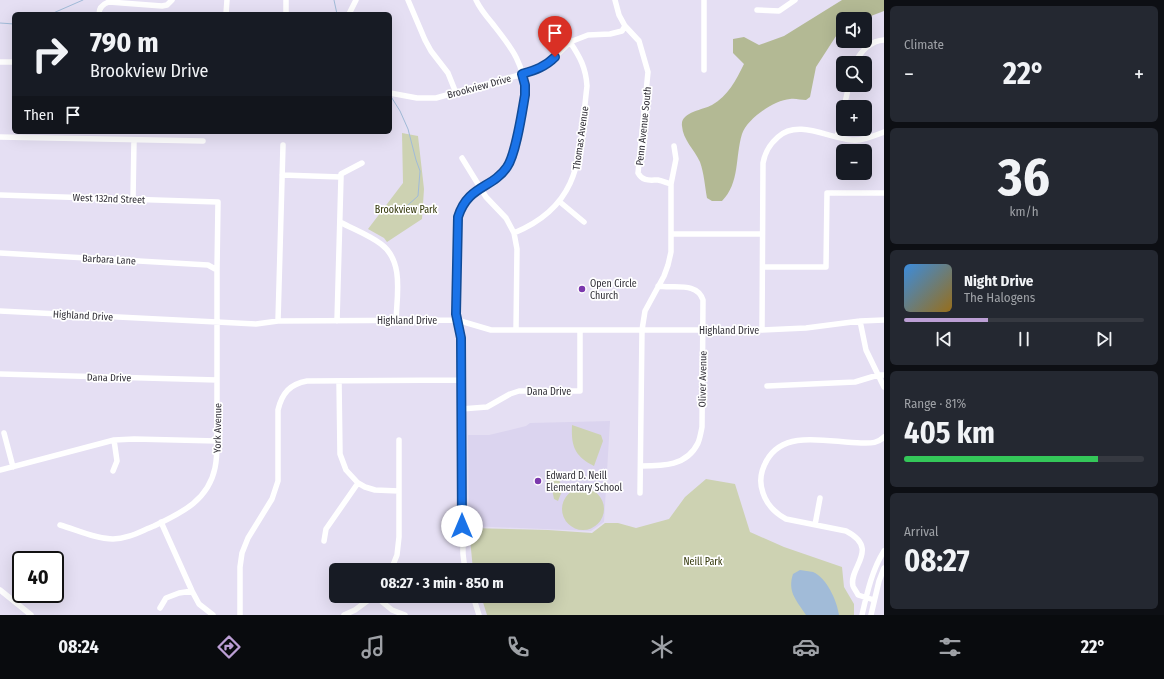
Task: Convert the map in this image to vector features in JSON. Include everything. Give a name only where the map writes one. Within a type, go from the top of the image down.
[{"type":"street","points":[[99,12],[102,4],[109,2],[162,6],[167,5],[172,0]]},
{"type":"street","points":[[226,12],[227,0]]},
{"type":"street","points":[[286,0],[286,12]]},
{"type":"street","points":[[350,12],[356,0]]},
{"type":"street","points":[[408,0],[425,40],[431,51],[448,73],[456,93]]},
{"type":"street","points":[[464,563],[461,338],[456,314],[458,217],[465,201],[480,188],[502,174],[512,158],[525,95],[525,85],[513,50],[484,14],[476,0]]},
{"type":"street","name":"Penn Avenue South","points":[[615,0],[619,15],[625,26],[639,41],[648,72],[638,173],[644,180],[659,180],[671,184]]},
{"type":"street","points":[[704,0],[704,70]]},
{"type":"street","points":[[757,10],[779,11],[795,0]]},
{"type":"street","name":"Brookview Drive","points":[[392,94],[417,98],[436,98],[538,70],[547,65],[570,42],[588,35],[610,34],[622,31],[625,26]]},
{"type":"street","points":[[858,56],[866,47],[878,40],[884,40]]},
{"type":"street","name":"Thomas Avenue","points":[[514,233],[539,221],[560,202],[571,184],[577,167],[587,86],[584,64],[570,42]]},
{"type":"street","points":[[0,62],[12,62]]},
{"type":"street","points":[[762,330],[763,163],[765,153],[770,143],[781,134],[796,129],[851,140],[862,140],[884,132]]},
{"type":"street","points":[[0,137],[203,141]]},
{"type":"street","points":[[133,199],[134,140]]},
{"type":"street","points":[[278,321],[283,145]]},
{"type":"street","points":[[640,493],[642,330],[645,311],[664,276],[668,265],[671,234],[671,184],[676,159],[674,146]]},
{"type":"street","points":[[462,158],[486,197],[506,218],[514,233],[517,249],[516,330]]},
{"type":"street","points":[[337,321],[341,174],[362,163]]},
{"type":"street","points":[[282,175],[341,177]]},
{"type":"street","points":[[763,267],[826,267],[827,193],[884,193]]},
{"type":"street","name":"West 132nd Street","points":[[0,195],[218,202]]},
{"type":"street","name":"York Avenue","points":[[60,525],[102,538],[114,539],[130,536],[188,509],[198,501],[212,479],[216,468],[218,441],[218,202]]},
{"type":"street","points":[[560,202],[584,222]]},
{"type":"street","points":[[340,222],[380,243],[392,256],[397,272],[396,320]]},
{"type":"street","points":[[671,234],[762,234]]},
{"type":"street","name":"Barbara Lane","points":[[0,253],[208,265],[217,270]]},
{"type":"street","name":"Oliver Avenue","points":[[641,466],[665,466],[677,463],[689,455],[698,442],[702,427],[703,300],[701,294],[697,290],[690,288],[666,288],[658,286]]},
{"type":"street","name":"Highland Drive","points":[[0,310],[256,324],[278,321],[457,320],[491,330],[762,330],[806,328],[860,321],[884,320]]},
{"type":"street","points":[[860,321],[866,350],[881,375],[884,387]]},
{"type":"street","name":"Dana Drive","points":[[461,409],[487,407],[510,394],[519,391],[580,391],[580,330]]},
{"type":"street","name":"Dana Drive","points":[[0,374],[217,380]]},
{"type":"street","points":[[767,386],[855,382],[881,375]]},
{"type":"street","points":[[240,615],[240,567],[242,553],[248,538],[272,499],[278,481],[278,410],[280,400],[288,390],[299,383],[307,381],[461,380]]},
{"type":"street","points":[[339,381],[340,454],[346,470],[358,483],[375,490],[399,491]]},
{"type":"street","points":[[4,433],[13,467]]},
{"type":"street","points":[[874,600],[858,595],[853,586],[853,578],[862,556],[858,539],[846,530],[786,519],[770,508],[764,498],[761,488],[762,472],[768,458],[780,447],[795,440],[808,439],[851,443],[871,443],[884,437]]},
{"type":"street","points":[[113,471],[117,461],[114,440]]},
{"type":"street","points":[[0,470],[114,440],[218,441]]},
{"type":"street","points":[[394,563],[397,555],[399,537],[399,440]]},
{"type":"street","points":[[324,541],[326,529],[358,483]]},
{"type":"street","points":[[815,525],[820,498]]},
{"type":"street","points":[[161,522],[199,604],[213,615]]},
{"type":"street","points":[[862,615],[878,560],[884,551]]},
{"type":"street","points":[[871,615],[879,581],[884,568]]},
{"type":"street","points":[[0,590],[31,615]]},
{"type":"street","points":[[160,608],[166,598],[179,593],[192,591]]},
{"type":"street","points":[[344,615],[355,610],[364,603]]},
{"type":"street","points":[[383,603],[392,610],[405,615]]},
{"type":"street","points":[[475,603],[478,615]]},
{"type":"shaded area","name":"Edward D. Neill Elementary School","points":[[610,421],[604,522],[591,531],[469,526],[468,435],[489,435],[526,426],[530,423]]},
{"type":"green space","points":[[842,0],[884,0],[884,11],[872,16],[872,12],[836,12],[836,36],[816,67],[810,97],[806,100],[784,100],[776,103],[762,111],[749,122],[742,134],[732,186],[722,201],[712,201],[707,198],[700,162],[684,136],[682,121],[693,112],[712,105],[718,101],[735,82],[744,64],[733,53],[733,39],[744,37],[759,45],[784,36]]},
{"type":"green space","name":"Brookview Park","points":[[402,133],[418,136],[424,189],[422,219],[387,242],[384,238],[368,229],[403,183]]},
{"type":"green space","points":[[572,425],[601,435],[603,441],[594,466],[578,454],[572,439]]},
{"type":"green space","points":[[554,475],[560,482],[562,491],[558,501],[554,499],[552,489],[546,488],[548,478]]},
{"type":"green space","name":"Neill Park","points":[[706,479],[735,484],[750,532],[784,547],[842,567],[844,587],[854,604],[854,615],[487,615],[483,603],[555,603],[555,563],[472,563],[469,528],[548,530],[592,533],[605,523],[618,523],[636,528],[669,519],[685,497]]},
{"type":"green space","points":[[583,488],[598,494],[604,509],[598,524],[583,530],[568,524],[562,509],[568,494]]},
{"type":"water","points":[[800,570],[813,572],[823,579],[834,597],[839,615],[806,615],[796,601],[791,586],[793,574]]},
{"type":"waterway","points":[[56,12],[83,0]]},
{"type":"waterway","points":[[334,0],[337,12]]},
{"type":"waterway","points":[[0,23],[12,24]]},
{"type":"waterway","points":[[392,98],[408,129],[420,171],[418,196],[408,205]]},
{"type":"place","name":"Open Circle Church","points":[[582,289]]},
{"type":"place","name":"Edward D. Neill Elementary School","points":[[538,481]]},
{"type":"route","points":[[462,526],[461,338],[456,314],[458,217],[461,208],[470,195],[502,174],[512,158],[525,95],[525,85],[522,74],[538,70],[547,65],[555,57]]}]
